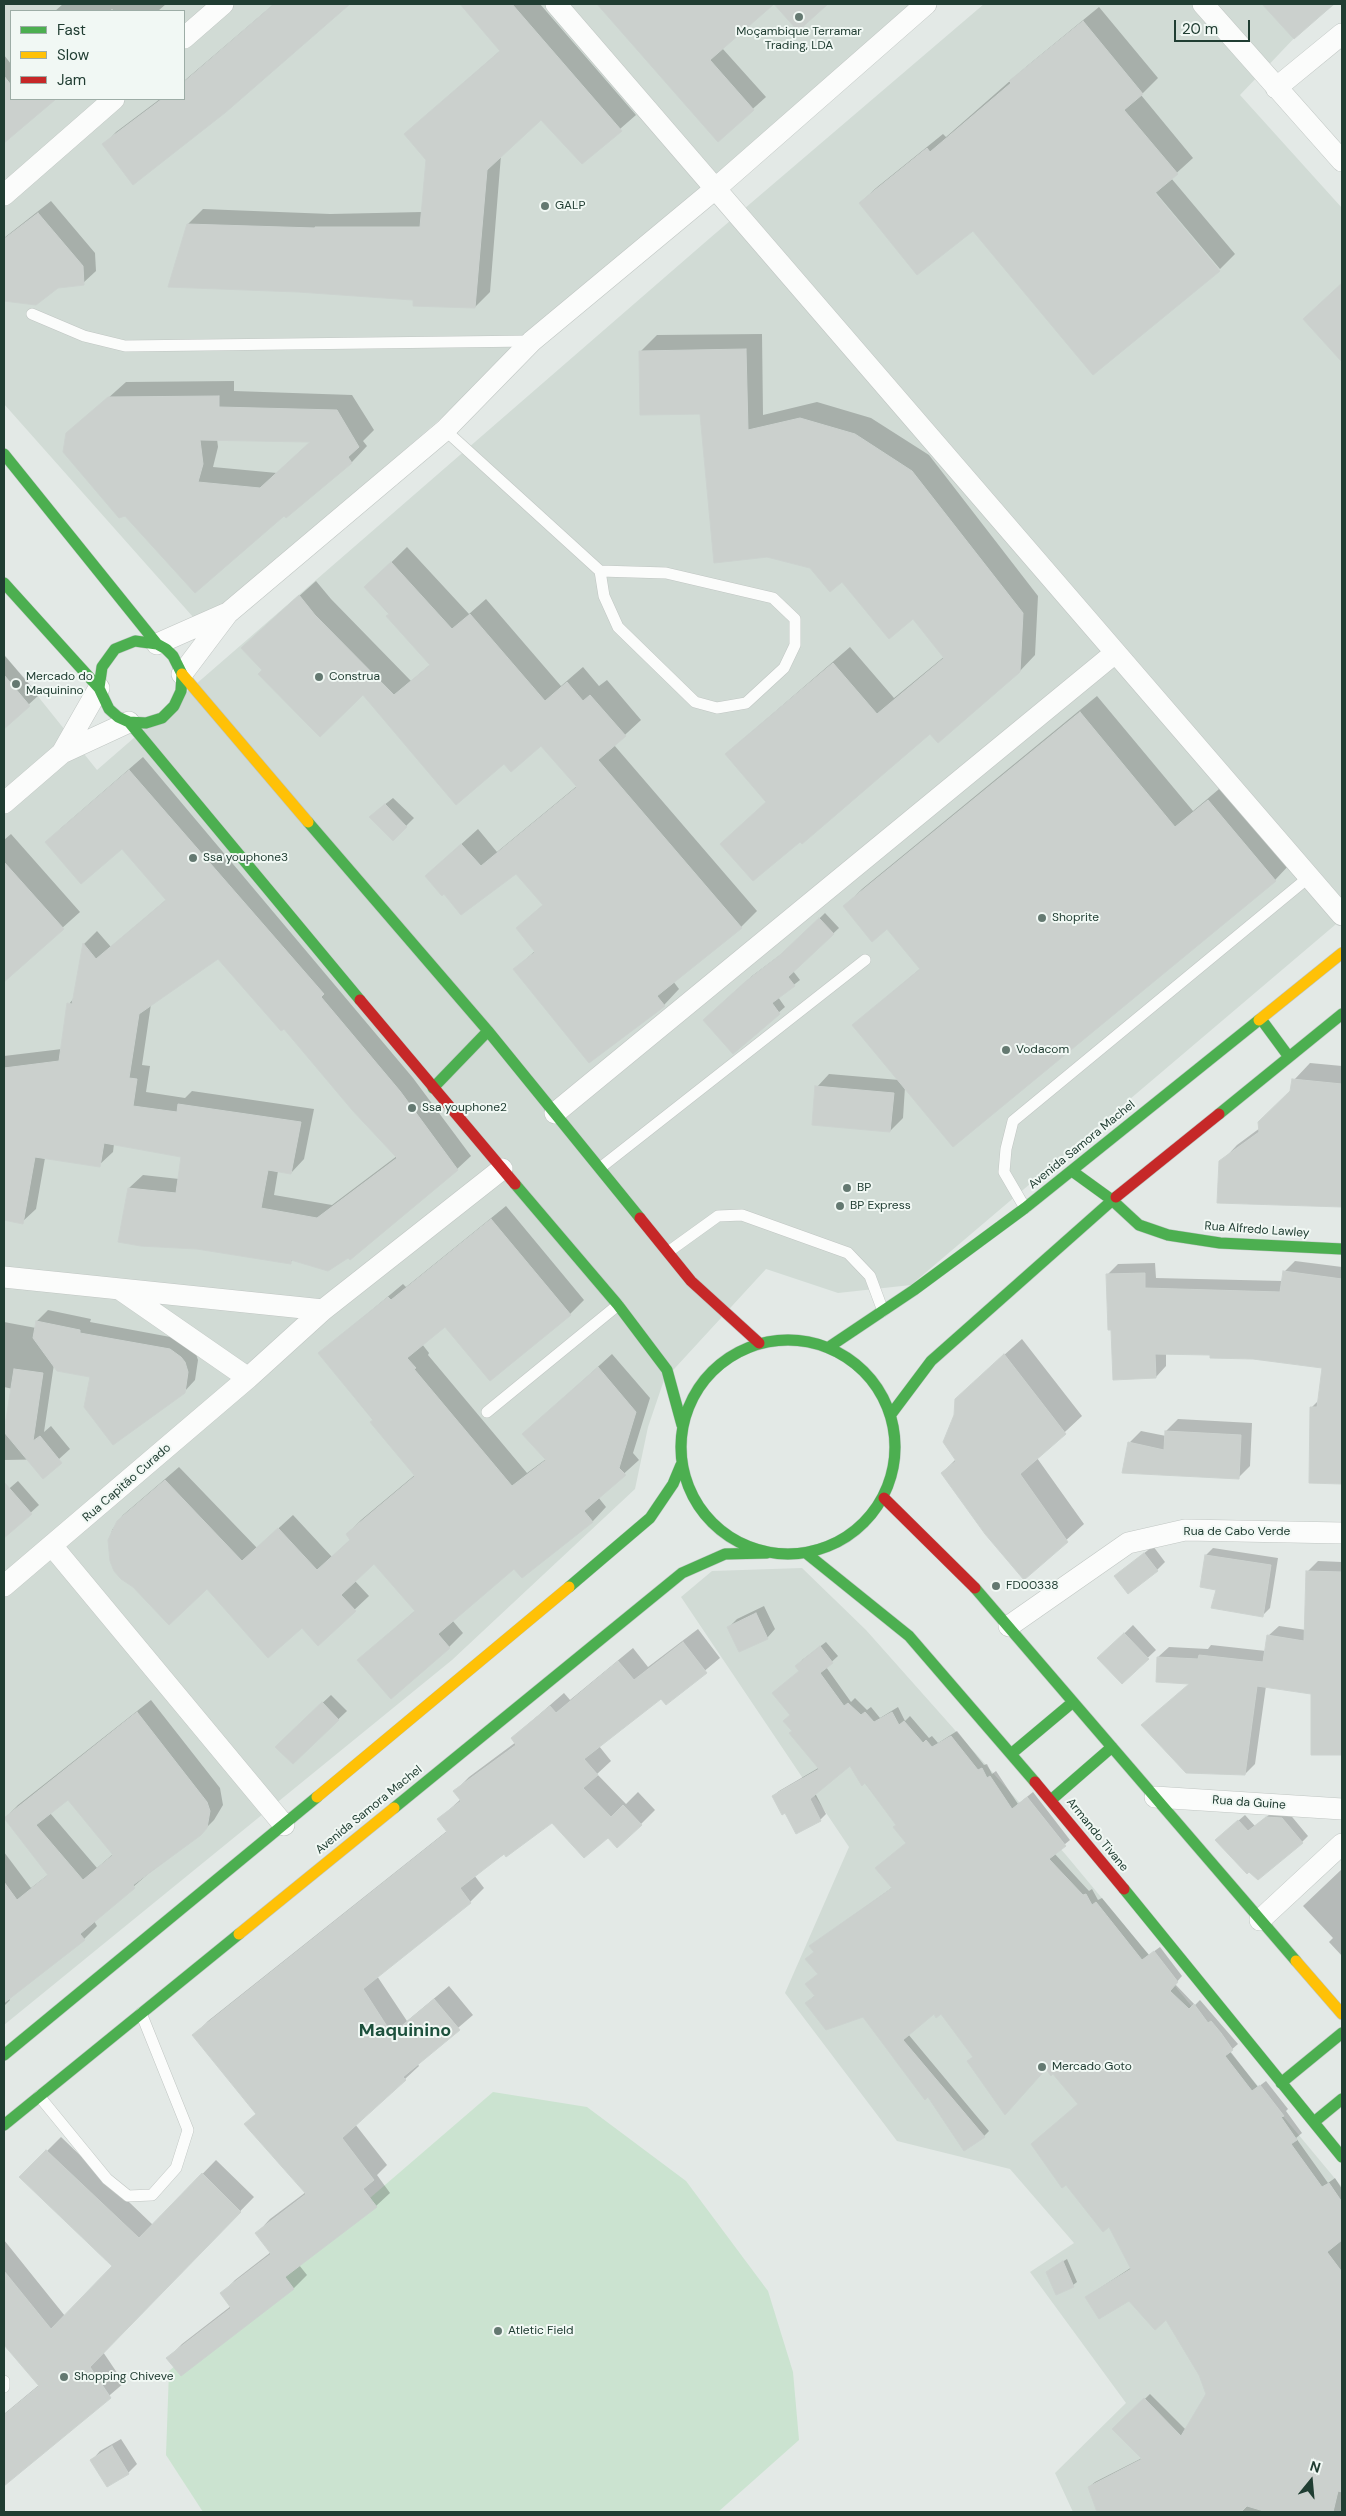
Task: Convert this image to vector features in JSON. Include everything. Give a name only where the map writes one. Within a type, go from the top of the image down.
[{"type":"main road","points":[[5,459],[157,644],[173,656],[182,674],[488,1031],[691,1281],[759,1342]]},
{"type":"main road","points":[[4,583],[99,688],[109,709],[129,722],[433,1088],[618,1305],[667,1370],[682,1425]]},
{"type":"main road","points":[[99,688],[102,666],[115,649],[135,641],[157,644]]},
{"type":"main road","points":[[129,722],[146,723],[162,718],[174,706],[181,691],[182,674]]},
{"type":"main road","name":"Avenida Samora Machel","points":[[829,1346],[883,1311],[1025,1208],[1342,953]]},
{"type":"main road","points":[[892,1413],[931,1361],[1112,1200],[1342,1014]]},
{"type":"main road","points":[[1261,1019],[1289,1057]]},
{"type":"main road","points":[[433,1088],[488,1031]]},
{"type":"main road","name":"Rua Alfredo Lawley","points":[[1072,1171],[1112,1200],[1139,1225],[1168,1235],[1220,1243],[1342,1249]]},
{"type":"main road","points":[[767,1553],[732,1539],[703,1514],[690,1491],[681,1465],[682,1425],[690,1400],[704,1378],[723,1360],[740,1350],[759,1342],[795,1339],[829,1346],[871,1377],[892,1413],[897,1457],[884,1498],[964,1575],[1342,2014]]},
{"type":"main road","points":[[4,2054],[284,1825],[650,1518],[674,1484],[681,1465]]},
{"type":"main road","name":"Avenida Samora Machel","points":[[4,2125],[682,1573],[726,1554],[806,1553],[836,1544],[861,1527],[884,1498]]},
{"type":"main road","name":"Armando Tivane","points":[[806,1553],[909,1636],[1051,1800],[1342,2157]]},
{"type":"main road","points":[[1011,1754],[1073,1702]]},
{"type":"main road","points":[[1051,1800],[1112,1747]]},
{"type":"main road","points":[[1281,2083],[1342,2033]]},
{"type":"main road","points":[[1314,2122],[1342,2099]]},
{"type":"street","points":[[185,37],[223,4]]},
{"type":"street","points":[[556,4],[1342,915]]},
{"type":"street","points":[[182,674],[228,612],[445,430],[532,341],[715,189],[926,4]]},
{"type":"street","points":[[1203,4],[1342,161]]},
{"type":"street","points":[[1276,88],[1342,34]]},
{"type":"street","points":[[4,195],[113,100]]},
{"type":"street","points":[[157,644],[228,612]]},
{"type":"street","points":[[555,1113],[1115,653]]},
{"type":"street","points":[[62,752],[99,688]]},
{"type":"street","points":[[4,802],[62,752],[129,722]]},
{"type":"street","name":"Rua Capitão Curado","points":[[4,1586],[53,1547],[248,1378],[323,1310],[502,1169]]},
{"type":"street","points":[[4,1277],[323,1310]]},
{"type":"street","points":[[119,1289],[248,1378]]},
{"type":"street","name":"Rua de Cabo Verde","points":[[1009,1626],[1128,1543],[1185,1530],[1342,1533]]},
{"type":"street","points":[[53,1547],[284,1825]]},
{"type":"street","name":"Rua da Guine","points":[[1155,1797],[1342,1809]]},
{"type":"street","points":[[1260,1920],[1342,1844]]},
{"type":"lane","points":[[32,314],[84,336],[125,346],[532,341]]},
{"type":"lane","points":[[445,430],[600,570],[604,596],[618,627],[695,702],[717,708],[746,703],[784,668],[795,645],[795,619],[773,598],[666,573],[600,570]]},
{"type":"lane","points":[[1025,1208],[1004,1172],[1006,1149],[1013,1121],[1309,876]]},
{"type":"lane","points":[[600,1168],[865,960]]},
{"type":"lane","points":[[668,1252],[718,1216],[742,1214],[848,1253],[870,1276],[883,1311]]},
{"type":"lane","points":[[487,1412],[618,1305]]},
{"type":"lane","points":[[39,2096],[107,2179],[128,2196],[152,2195],[176,2168],[188,2130],[141,2014]]},
{"type":"lane","points":[[4,2380],[4,2387]]},
{"type":"shaded area","points":[[4,4],[920,4],[201,626],[4,404]]},
{"type":"shaded area","points":[[984,4],[1335,4],[1300,32],[1240,95],[1342,208],[1342,919],[911,1285],[838,1293],[766,1269],[664,1380],[648,1427],[635,1489],[452,1660],[4,2025],[4,654],[97,770],[710,238]]},
{"type":"shaded area","name":"Mercado Goto","points":[[802,1568],[866,1630],[1066,1855],[1342,2187],[1342,2512],[1073,2512],[1055,2473],[1126,2403],[1030,2272],[1074,2243],[1010,2169],[897,2141],[785,1993],[849,1847],[681,1597],[712,1571]]},
{"type":"green space","name":"Atletic Field","points":[[493,2092],[587,2107],[686,2181],[768,2291],[793,2372],[799,2440],[718,2512],[203,2512],[166,2455],[169,2371]]},
{"type":"building","points":[[274,4],[350,4],[226,112],[133,185],[102,144],[161,100],[185,100],[185,81]]},
{"type":"building","points":[[460,4],[512,4],[622,131],[582,164],[541,120],[487,170],[475,308],[413,306],[413,300],[299,292],[168,287],[187,224],[315,228],[420,227],[426,160],[404,134],[500,51]]},
{"type":"building","points":[[597,4],[774,4],[710,60],[754,110],[718,142]]},
{"type":"building","name":"Moçambique Terramar Trading, LDA","points":[[774,4],[828,4],[798,31]]},
{"type":"building","points":[[1262,4],[1334,4],[1294,39]]},
{"type":"building","points":[[1083,21],[1143,94],[1124,110],[1178,174],[1155,193],[1220,271],[1093,375],[973,231],[917,275],[859,203],[927,148],[930,152],[1011,83],[1009,81]]},
{"type":"building","points":[[4,76],[10,84],[10,100],[55,100],[4,143]]},
{"type":"building","points":[[38,213],[83,266],[84,285],[58,288],[36,305],[4,301],[4,239]]},
{"type":"building","points":[[1342,283],[1342,362],[1303,319]]},
{"type":"building","points":[[746,349],[748,430],[800,418],[855,434],[912,471],[1023,613],[1020,672],[938,743],[930,734],[802,844],[800,842],[753,881],[720,844],[766,802],[725,754],[833,663],[877,714],[944,658],[913,619],[889,639],[842,582],[830,592],[810,568],[767,557],[714,563],[700,414],[640,415],[639,351]]},
{"type":"building","points":[[219,396],[219,407],[337,410],[359,447],[348,457],[352,463],[286,518],[284,516],[195,593],[125,516],[119,518],[63,452],[66,433],[108,397]],"holes":[[[200,440],[310,442],[260,488],[198,482],[203,464]]]},
{"type":"building","points":[[391,562],[452,629],[470,614],[545,701],[567,682],[583,701],[590,695],[626,736],[598,760],[742,928],[657,996],[665,1006],[589,1063],[513,969],[535,952],[516,928],[543,905],[516,874],[461,915],[444,894],[442,896],[425,876],[461,844],[481,866],[577,787],[541,746],[511,772],[504,764],[456,805],[363,695],[320,737],[258,674],[262,670],[241,648],[299,595],[315,615],[394,695],[430,665],[386,616],[389,614],[364,587]]},
{"type":"building","points":[[4,675],[30,706],[4,729]]},
{"type":"building","name":"Shoprite","points":[[1080,712],[1175,827],[1208,800],[1276,881],[953,1147],[852,1025],[920,969],[887,929],[872,942],[843,906]]},
{"type":"building","points":[[129,770],[324,994],[321,997],[400,1091],[458,1170],[350,1260],[348,1258],[328,1271],[291,1260],[291,1264],[197,1249],[141,1246],[118,1242],[128,1188],[176,1193],[181,1157],[104,1143],[100,1167],[35,1157],[23,1224],[4,1220],[4,1068],[59,1061],[67,1003],[72,1004],[83,943],[96,959],[166,900],[122,849],[81,884],[45,842]],"holes":[[[218,959],[281,1031],[284,1029],[353,1111],[397,1158],[317,1218],[261,1208],[268,1170],[291,1174],[301,1122],[178,1104],[177,1112],[133,1106],[137,1079],[129,1078],[139,1014]]]},
{"type":"building","points":[[385,804],[407,827],[393,841],[369,817]]},
{"type":"building","points":[[4,862],[64,929],[4,982]]},
{"type":"building","points":[[819,918],[834,934],[788,977],[795,986],[772,1003],[780,1014],[733,1054],[703,1020],[745,982],[780,955]]},
{"type":"building","points":[[1292,1079],[1342,1084],[1342,1207],[1217,1203],[1219,1161],[1259,1132],[1258,1122],[1290,1091]]},
{"type":"building","points":[[815,1086],[894,1093],[890,1132],[812,1125]]},
{"type":"building","points":[[491,1219],[571,1315],[490,1381],[445,1327],[407,1358],[416,1368],[414,1369],[512,1486],[546,1460],[522,1434],[598,1367],[636,1412],[619,1468],[626,1475],[584,1511],[593,1522],[522,1578],[514,1569],[438,1634],[450,1648],[391,1699],[357,1660],[415,1611],[374,1564],[341,1595],[356,1611],[318,1646],[302,1628],[268,1658],[207,1589],[169,1625],[133,1587],[121,1579],[114,1571],[110,1561],[108,1540],[117,1521],[165,1480],[242,1561],[278,1528],[317,1570],[350,1540],[346,1534],[415,1476],[370,1422],[373,1420],[318,1353],[388,1297],[391,1300]]},
{"type":"building","points":[[1283,1271],[1342,1279],[1342,1484],[1309,1483],[1310,1407],[1317,1407],[1322,1368],[1253,1359],[1210,1358],[1210,1355],[1155,1354],[1156,1378],[1113,1380],[1111,1330],[1108,1330],[1106,1274],[1145,1273],[1145,1288],[1280,1292]]},
{"type":"building","points":[[36,1321],[80,1330],[80,1333],[170,1349],[185,1362],[188,1372],[185,1393],[113,1445],[84,1407],[90,1377],[57,1371],[33,1338]]},
{"type":"building","points":[[1004,1354],[1066,1434],[1020,1474],[1068,1542],[1024,1580],[985,1534],[941,1473],[956,1461],[943,1442],[954,1415],[955,1399]]},
{"type":"building","points":[[14,1369],[43,1373],[33,1441],[40,1436],[62,1463],[43,1479],[4,1432]]},
{"type":"building","points":[[1165,1431],[1241,1435],[1239,1479],[1122,1473],[1128,1442],[1164,1450]]},
{"type":"building","points":[[4,1482],[32,1514],[4,1538]]},
{"type":"building","points":[[1144,1553],[1158,1571],[1128,1594],[1114,1576]]},
{"type":"building","points":[[1205,1555],[1271,1565],[1263,1617],[1211,1608],[1216,1590],[1200,1587]]},
{"type":"building","points":[[1306,1571],[1342,1572],[1342,1755],[1311,1755],[1311,1694],[1257,1686],[1245,1775],[1186,1773],[1141,1725],[1189,1684],[1156,1682],[1157,1657],[1198,1659],[1199,1655],[1263,1662],[1267,1635],[1304,1641]]},
{"type":"building","points":[[756,1613],[768,1639],[739,1652],[727,1627]]},
{"type":"building","points":[[1124,1633],[1149,1659],[1122,1684],[1097,1658]]},
{"type":"building","points":[[683,1642],[707,1673],[666,1705],[661,1699],[584,1759],[598,1775],[583,1788],[611,1817],[623,1805],[642,1825],[617,1848],[608,1838],[584,1858],[552,1823],[506,1857],[504,1854],[460,1888],[471,1903],[363,1989],[392,2034],[434,1999],[460,2030],[403,2077],[406,2080],[342,2138],[374,2180],[363,2189],[377,2207],[285,2277],[294,2289],[181,2376],[166,2358],[231,2308],[220,2293],[271,2254],[255,2233],[306,2194],[244,2124],[256,2114],[192,2035],[447,1832],[437,1819],[461,1801],[453,1791],[516,1745],[511,1738],[550,1706],[556,1713],[618,1661],[634,1680]]},
{"type":"building","name":"Mercado Goto","points":[[820,1646],[833,1663],[820,1673],[844,1706],[848,1703],[861,1715],[865,1712],[874,1722],[892,1712],[899,1725],[904,1721],[923,1743],[926,1740],[932,1747],[951,1736],[978,1770],[982,1768],[987,1778],[990,1776],[1012,1809],[1027,1797],[1066,1846],[1049,1859],[1083,1895],[1086,1894],[1092,1905],[1096,1902],[1142,1960],[1154,1951],[1178,1982],[1170,1991],[1189,2009],[1194,2004],[1208,2023],[1211,2021],[1221,2033],[1233,2050],[1225,2056],[1252,2091],[1260,2085],[1284,2116],[1281,2117],[1297,2140],[1291,2144],[1322,2187],[1329,2183],[1342,2202],[1342,2240],[1327,2252],[1342,2272],[1342,2492],[1338,2491],[1333,2512],[1267,2512],[1247,2506],[1241,2512],[1097,2512],[1088,2487],[1142,2459],[1112,2429],[1144,2398],[1181,2436],[1206,2394],[1199,2375],[1166,2320],[1155,2330],[1129,2301],[1099,2319],[1085,2297],[1131,2269],[1109,2227],[1103,2232],[1066,2185],[1062,2188],[1031,2144],[1078,2104],[1053,2074],[1051,2076],[1046,2069],[1005,2115],[967,2061],[973,2057],[941,2014],[936,2018],[934,2014],[903,2040],[985,2137],[964,2151],[928,2097],[925,2100],[863,2017],[826,2030],[805,2003],[815,1996],[805,1984],[818,1974],[805,1959],[814,1952],[809,1946],[892,1888],[875,1868],[906,1843],[893,1827],[896,1825],[865,1783],[862,1786],[850,1766],[810,1799],[821,1821],[796,1834],[785,1813],[782,1815],[772,1796],[819,1769],[789,1733],[792,1731],[783,1721],[790,1715],[772,1693],[799,1671],[795,1666]]},
{"type":"building","points":[[322,1702],[339,1720],[293,1764],[275,1747]]},
{"type":"building","points":[[137,1712],[207,1802],[210,1811],[207,1828],[201,1835],[133,1885],[135,1888],[80,1934],[85,1940],[4,2003],[4,1882],[17,1900],[48,1875],[4,1818]],"holes":[[[68,1800],[113,1855],[83,1880],[36,1825]]]},
{"type":"building","points":[[1266,1817],[1282,1818],[1303,1843],[1258,1880],[1249,1872],[1247,1874],[1215,1840],[1238,1820],[1248,1831]]},
{"type":"building","points":[[46,2150],[139,2238],[202,2173],[241,2212],[90,2367],[111,2398],[4,2486],[4,2415],[39,2386],[4,2345],[4,2271],[51,2329],[112,2266],[19,2177]]},
{"type":"building","points":[[1063,2261],[1074,2287],[1056,2295],[1046,2272]]},
{"type":"building","points":[[112,2446],[129,2474],[107,2487],[90,2460]]},
{"type":"traffic: fast","points":[[4,454],[157,644]]},
{"type":"traffic: fast","points":[[4,583],[99,688],[109,709],[118,717],[129,722],[146,723],[162,718],[174,706],[181,691],[182,674],[173,656],[166,649],[157,644],[135,641],[115,649],[102,667],[99,688]]},
{"type":"traffic: fast","points":[[129,722],[360,1000]]},
{"type":"traffic: fast","points":[[308,822],[488,1031],[640,1218]]},
{"type":"traffic: fast","points":[[1219,1114],[1342,1014]]},
{"type":"traffic: fast","points":[[1261,1019],[1289,1057]]},
{"type":"traffic: fast","points":[[829,1347],[914,1290],[1025,1208],[1259,1020]]},
{"type":"traffic: fast","points":[[433,1088],[488,1031]]},
{"type":"traffic: fast","points":[[1072,1171],[1112,1200],[1139,1225],[1168,1235],[1220,1243],[1342,1249]]},
{"type":"traffic: fast","points":[[515,1184],[618,1305],[667,1370],[682,1425]]},
{"type":"traffic: fast","points":[[892,1413],[931,1361],[1116,1197]]},
{"type":"traffic: fast","points":[[777,1340],[799,1340],[819,1344],[839,1352],[864,1371],[883,1396],[891,1416],[895,1447],[891,1478],[883,1498],[864,1523],[839,1542],[819,1550],[799,1554],[777,1554],[757,1550],[737,1542],[720,1530],[705,1515],[693,1498],[685,1478],[681,1458],[681,1436],[685,1416],[693,1396],[705,1379],[720,1364],[737,1352],[757,1344],[777,1340]]},
{"type":"traffic: fast","points":[[569,1587],[650,1518],[673,1484],[681,1465]]},
{"type":"traffic: fast","points":[[394,1808],[682,1573],[725,1554],[767,1553]]},
{"type":"traffic: fast","points":[[806,1553],[909,1636],[1035,1782]]},
{"type":"traffic: fast","points":[[975,1588],[1296,1961]]},
{"type":"traffic: fast","points":[[1011,1754],[1073,1702]]},
{"type":"traffic: fast","points":[[1051,1800],[1112,1747]]},
{"type":"traffic: fast","points":[[4,2055],[317,1797]]},
{"type":"traffic: fast","points":[[1124,1889],[1342,2157]]},
{"type":"traffic: fast","points":[[4,2125],[239,1934]]},
{"type":"traffic: fast","points":[[1281,2083],[1342,2033]]},
{"type":"traffic: fast","points":[[1314,2122],[1342,2099]]},
{"type":"traffic: slow","points":[[182,674],[308,822]]},
{"type":"traffic: slow","points":[[1259,1020],[1342,953]]},
{"type":"traffic: slow","points":[[317,1797],[569,1587]]},
{"type":"traffic: slow","points":[[239,1934],[394,1808]]},
{"type":"traffic: slow","points":[[1296,1961],[1342,2014]]},
{"type":"traffic: jam","points":[[360,1000],[515,1184]]},
{"type":"traffic: jam","points":[[1116,1197],[1219,1114]]},
{"type":"traffic: jam","points":[[640,1218],[691,1281],[759,1343]]},
{"type":"traffic: jam","points":[[884,1498],[975,1588]]},
{"type":"traffic: jam","points":[[1035,1782],[1124,1889]]},
{"type":"place","name":"Moçambique Terramar Trading, LDA","points":[[799,17]]},
{"type":"place","name":"GALP","points":[[545,206]]},
{"type":"place","name":"Construa","points":[[319,677]]},
{"type":"place","name":"Mercado do Maquinino","points":[[16,684]]},
{"type":"place","name":"Ssa youphone3","points":[[193,858]]},
{"type":"place","name":"Shoprite","points":[[1042,918]]},
{"type":"place","name":"Vodacom","points":[[1006,1050]]},
{"type":"place","name":"Ssa youphone2","points":[[412,1108]]},
{"type":"place","name":"BP","points":[[847,1188]]},
{"type":"place","name":"BP Express","points":[[840,1206]]},
{"type":"place","name":"FD00338","points":[[996,1586]]},
{"type":"place","name":"Mercado Goto","points":[[1042,2067]]},
{"type":"place","name":"Atletic Field","points":[[498,2331]]},
{"type":"place","name":"Shopping Chiveve","points":[[64,2377]]},
{"type":"district","name":"Maquinino","points":[[405,2031]]}]
